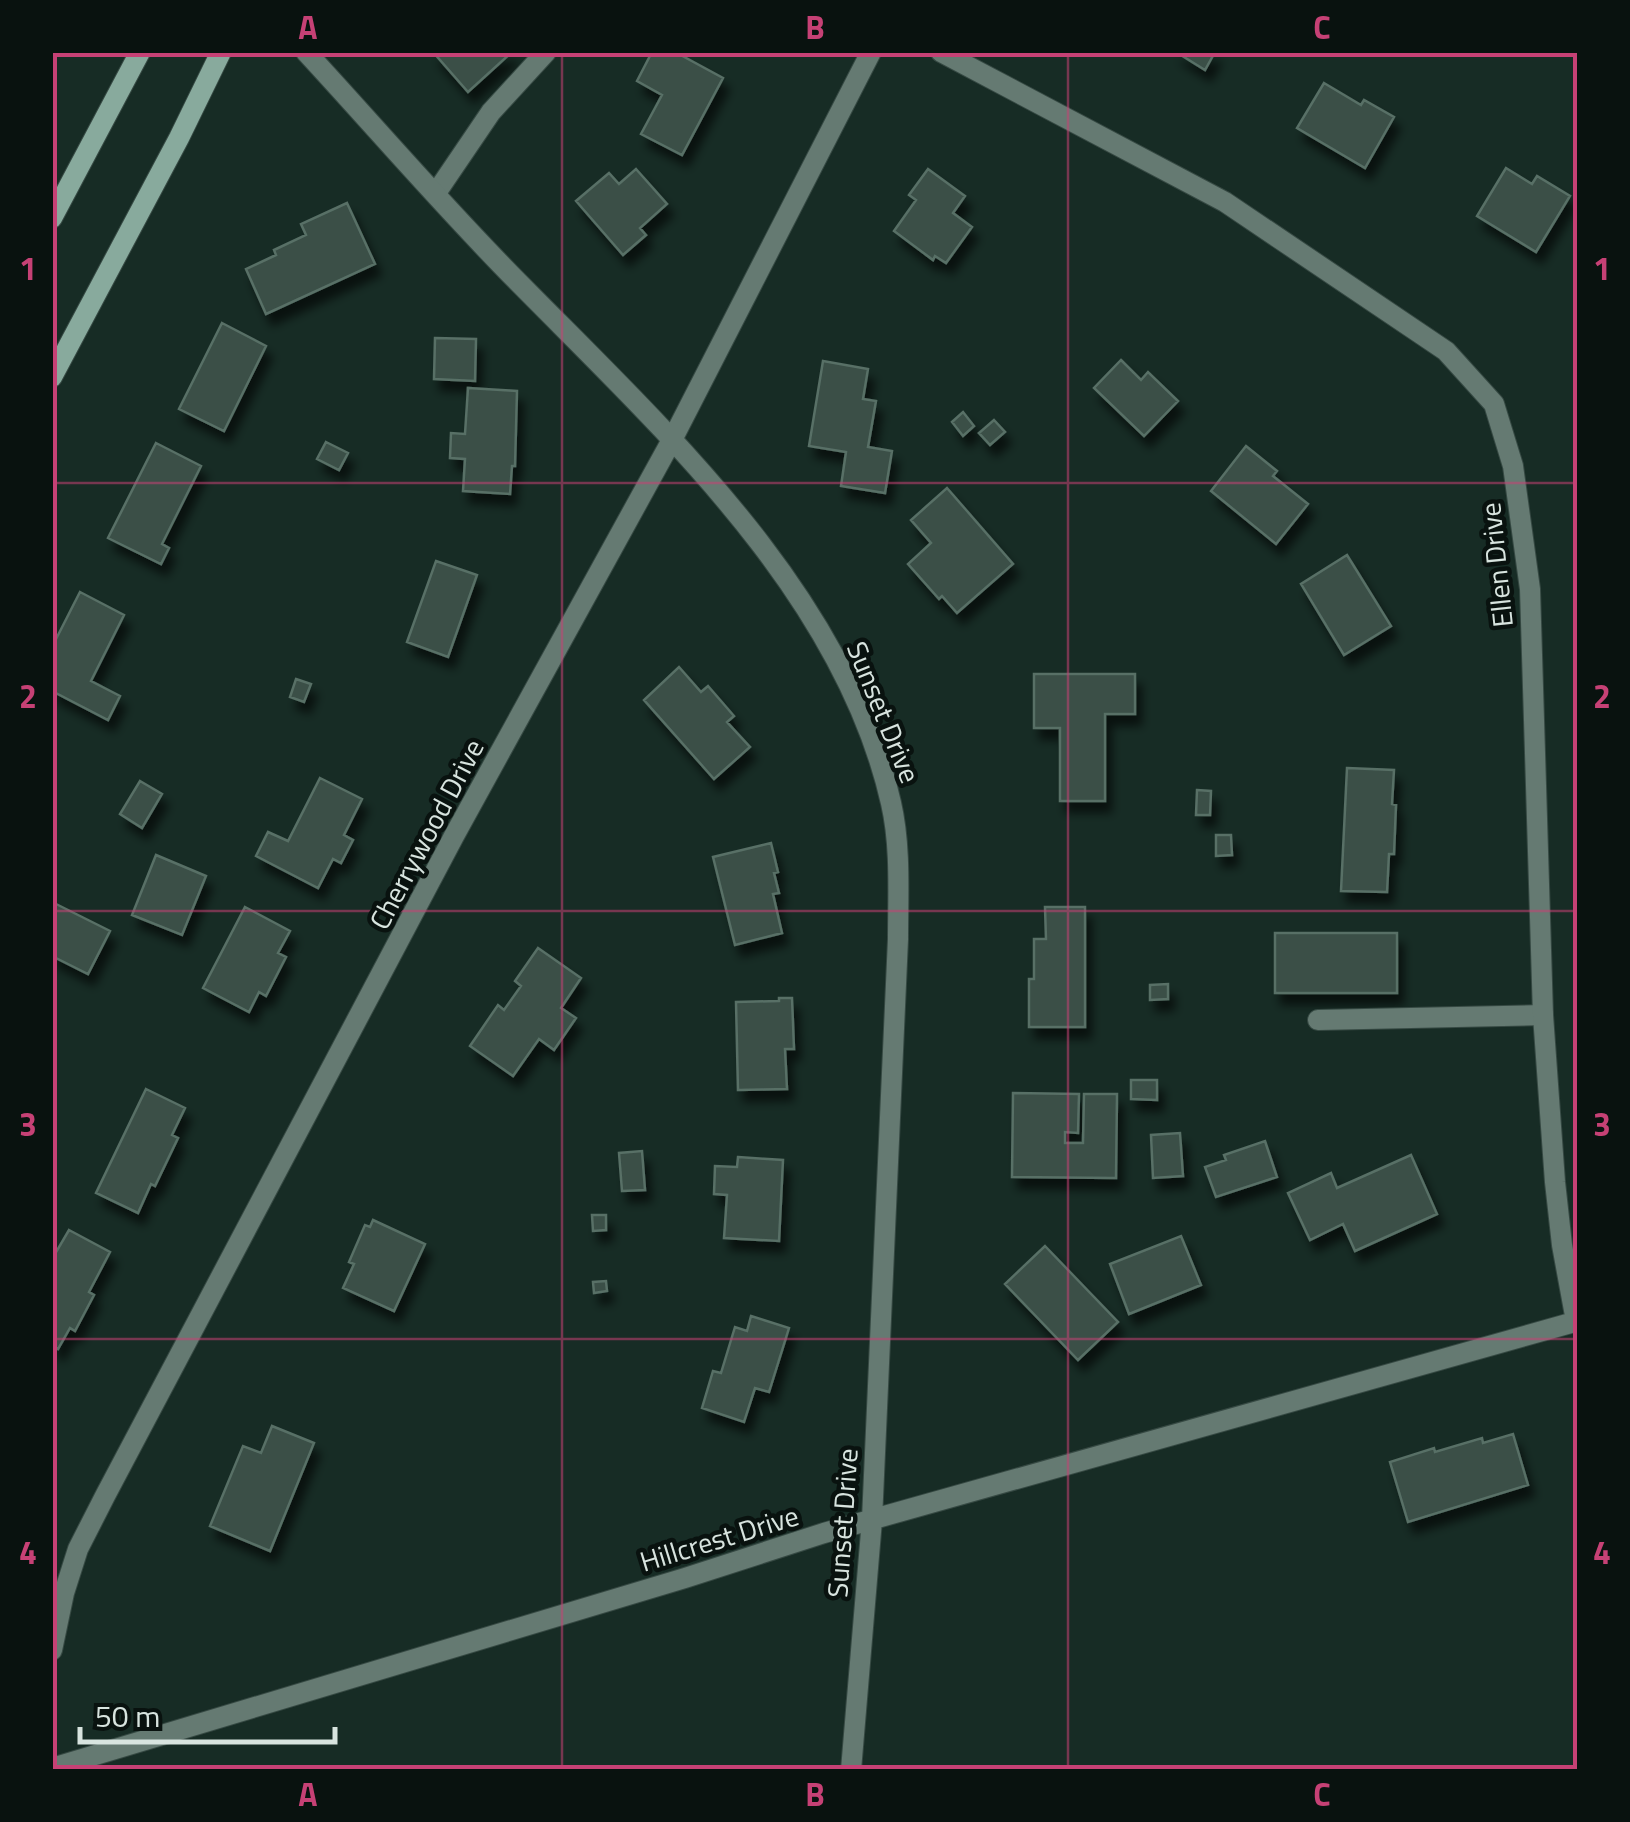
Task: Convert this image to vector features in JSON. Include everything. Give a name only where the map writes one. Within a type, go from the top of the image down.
[{"type":"main road","points":[[52,218],[140,52]]},
{"type":"main road","points":[[52,377],[221,52]]},
{"type":"street","name":"Sunset Drive","points":[[306,52],[517,282],[673,438],[756,539],[825,638],[856,698],[876,751],[892,806],[898,939],[872,1520],[851,1770]]},
{"type":"street","points":[[436,193],[492,112],[546,52]]},
{"type":"street","name":"Cherrywood Drive","points":[[52,1650],[78,1549],[105,1496],[454,836],[673,438],[871,52]]},
{"type":"street","name":"Ellen Drive","points":[[940,52],[1225,202],[1446,351],[1494,404],[1513,466],[1530,589],[1543,1015],[1555,1182],[1577,1321]]},
{"type":"street","points":[[1318,1020],[1543,1015]]},
{"type":"street","name":"Hillcrest Drive","points":[[54,1761],[983,1487],[1577,1321]]},
{"type":"building","points":[[433,52],[512,52],[468,92]]},
{"type":"building","points":[[652,52],[675,52],[723,78],[682,155],[641,134],[662,95],[637,81]]},
{"type":"building","points":[[1176,52],[1215,52],[1205,70]]},
{"type":"building","points":[[1324,83],[1361,105],[1364,100],[1394,117],[1365,168],[1297,128]]},
{"type":"building","points":[[1506,168],[1532,184],[1537,176],[1570,196],[1536,252],[1477,216]]},
{"type":"building","points":[[636,169],[667,204],[640,228],[646,235],[623,255],[576,201],[609,173],[619,184]]},
{"type":"building","points":[[928,169],[965,196],[953,213],[972,227],[946,263],[935,256],[933,260],[894,231],[916,200],[909,195]]},
{"type":"building","points":[[347,203],[375,264],[266,314],[246,269],[306,235],[301,224]]},
{"type":"building","points":[[222,323],[266,346],[224,431],[179,409]]},
{"type":"building","points":[[435,338],[476,339],[475,381],[434,379]]},
{"type":"building","points":[[1121,360],[1141,380],[1148,372],[1178,401],[1144,436],[1094,388]]},
{"type":"building","points":[[823,361],[868,369],[863,399],[876,401],[868,447],[892,451],[885,493],[841,486],[846,452],[809,446]]},
{"type":"building","points":[[468,388],[517,391],[515,466],[510,494],[463,491],[465,459],[450,458],[451,433],[465,434]]},
{"type":"building","points":[[963,412],[974,426],[963,436],[952,422]]},
{"type":"building","points":[[994,420],[1005,432],[990,445],[979,433]]},
{"type":"building","points":[[326,442],[348,453],[339,470],[317,459]]},
{"type":"building","points":[[156,443],[201,466],[162,544],[169,548],[161,564],[108,538]]},
{"type":"building","points":[[1246,446],[1277,471],[1273,476],[1308,504],[1276,544],[1211,491]]},
{"type":"building","points":[[947,488],[1013,564],[957,613],[908,564],[931,543],[911,520]]},
{"type":"building","points":[[1347,555],[1391,626],[1344,655],[1301,584]]},
{"type":"building","points":[[436,561],[477,575],[448,657],[407,642]]},
{"type":"building","points":[[80,592],[124,615],[91,681],[120,696],[108,720],[52,691],[52,647]]},
{"type":"building","points":[[679,667],[701,692],[708,686],[734,716],[727,722],[750,747],[714,779],[644,700]]},
{"type":"building","points":[[1034,674],[1135,674],[1135,714],[1105,714],[1105,801],[1060,801],[1060,728],[1034,728]]},
{"type":"building","points":[[296,679],[311,684],[304,702],[290,697]]},
{"type":"building","points":[[1347,768],[1394,770],[1394,854],[1389,854],[1387,892],[1341,891]]},
{"type":"building","points":[[320,778],[362,799],[344,835],[353,840],[341,863],[333,859],[318,888],[256,856],[268,832],[288,841]]},
{"type":"building","points":[[140,781],[162,794],[142,828],[120,814]]},
{"type":"building","points":[[1197,790],[1211,791],[1210,815],[1196,815]]},
{"type":"building","points":[[1216,835],[1231,835],[1232,855],[1216,856]]},
{"type":"building","points":[[771,843],[779,893],[773,894],[782,933],[735,945],[713,857]]},
{"type":"building","points":[[156,855],[206,876],[182,935],[132,915]]},
{"type":"building","points":[[52,902],[110,931],[88,974],[52,956]]},
{"type":"building","points":[[245,907],[290,931],[278,953],[286,957],[266,996],[259,992],[249,1012],[203,988]]},
{"type":"building","points":[[1045,907],[1085,907],[1085,1027],[1029,1027],[1034,939],[1046,939]]},
{"type":"building","points":[[1275,933],[1397,933],[1397,993],[1275,993]]},
{"type":"building","points":[[538,948],[581,978],[561,1008],[576,1018],[554,1050],[539,1039],[513,1076],[470,1046],[498,1005],[504,1010],[521,986],[515,981]]},
{"type":"building","points":[[1168,984],[1168,999],[1150,1000],[1150,985]]},
{"type":"building","points":[[792,998],[794,1049],[785,1049],[787,1089],[738,1090],[736,1002]]},
{"type":"building","points":[[1131,1080],[1157,1080],[1157,1100],[1131,1099]]},
{"type":"building","points":[[146,1089],[185,1108],[172,1135],[178,1138],[138,1213],[96,1193]]},
{"type":"building","points":[[1013,1093],[1079,1094],[1078,1133],[1065,1132],[1065,1143],[1083,1143],[1084,1094],[1117,1094],[1116,1178],[1012,1177]]},
{"type":"building","points":[[1180,1133],[1183,1176],[1153,1178],[1151,1135]]},
{"type":"building","points":[[1265,1141],[1277,1177],[1216,1197],[1205,1167],[1226,1160],[1224,1155]]},
{"type":"building","points":[[642,1151],[645,1190],[622,1191],[619,1153]]},
{"type":"building","points":[[1411,1155],[1437,1214],[1355,1251],[1343,1224],[1310,1240],[1288,1193],[1331,1173],[1337,1188]]},
{"type":"building","points":[[738,1157],[783,1160],[779,1241],[724,1238],[727,1195],[714,1194],[715,1166],[737,1167]]},
{"type":"building","points":[[592,1215],[606,1215],[606,1230],[593,1231]]},
{"type":"building","points":[[373,1220],[425,1244],[394,1311],[343,1288],[365,1225],[370,1227]]},
{"type":"building","points":[[69,1230],[110,1252],[75,1331],[70,1328],[58,1349],[52,1346],[52,1259]]},
{"type":"building","points":[[1181,1236],[1201,1285],[1129,1314],[1110,1264]]},
{"type":"building","points":[[1045,1246],[1118,1322],[1078,1360],[1005,1284]]},
{"type":"building","points":[[606,1281],[607,1291],[594,1293],[593,1282]]},
{"type":"building","points":[[751,1316],[789,1328],[769,1392],[755,1388],[744,1422],[702,1408],[713,1371],[721,1373],[735,1327],[747,1331]]},
{"type":"building","points":[[272,1426],[314,1443],[270,1551],[210,1526],[243,1446],[261,1453]]},
{"type":"building","points":[[1513,1434],[1528,1485],[1408,1522],[1390,1462],[1434,1448],[1435,1452],[1482,1438],[1483,1443]]}]
